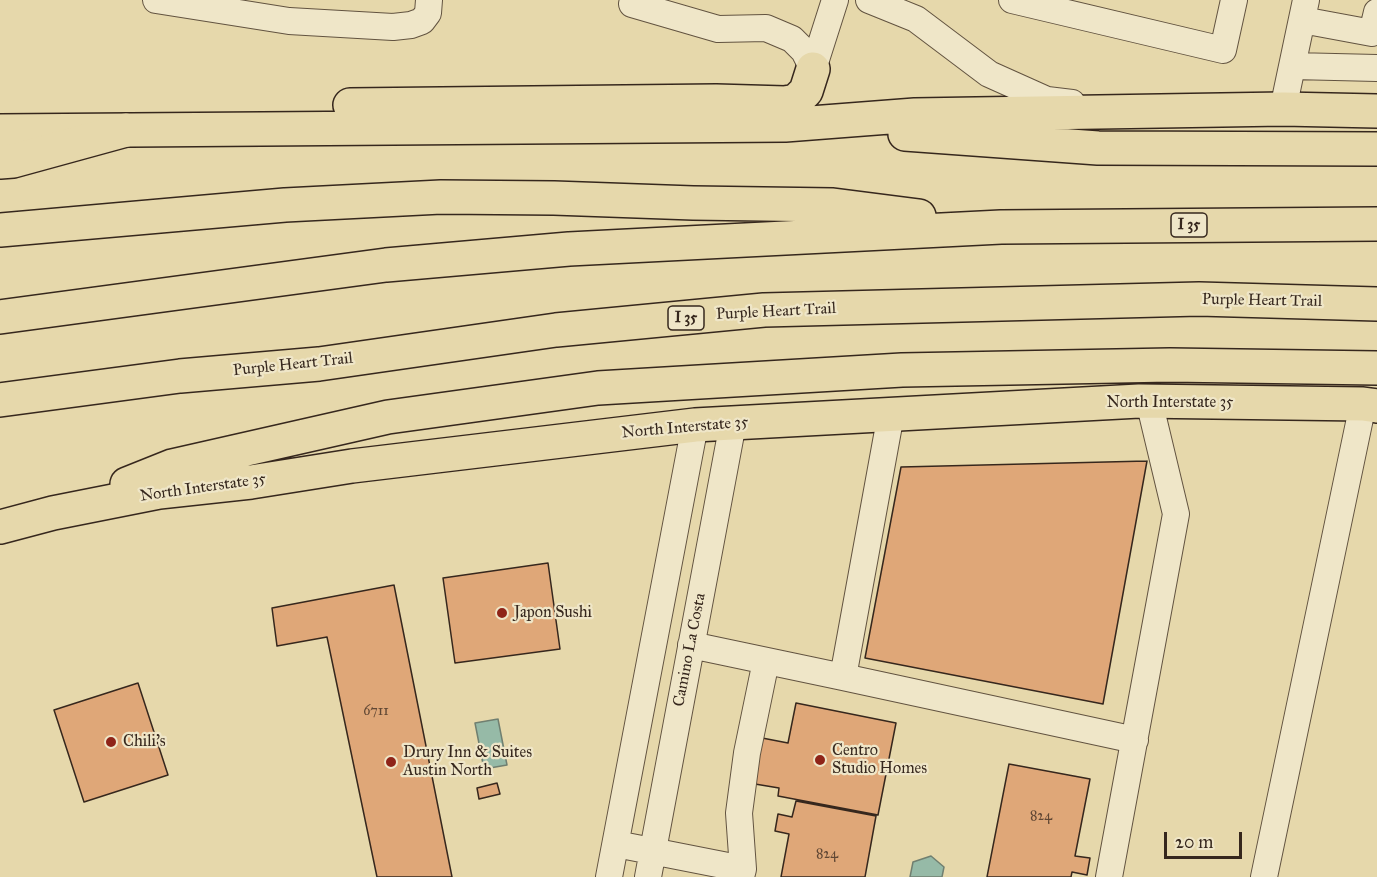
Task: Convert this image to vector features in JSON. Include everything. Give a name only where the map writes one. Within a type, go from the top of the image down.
[{"type":"main road","points":[[0,112],[561,102],[785,103],[796,101],[806,91],[813,69]]},
{"type":"main road","points":[[0,131],[785,125],[915,115],[1283,109],[1377,111]]},
{"type":"main road","points":[[785,125],[1098,148],[1377,149]]},
{"type":"main road","points":[[0,162],[13,161],[126,130]]},
{"type":"main road","points":[[0,230],[285,205],[441,197],[833,205],[1001,227]]},
{"type":"main road","name":"I 35","points":[[0,317],[386,265],[569,249],[1001,227],[1377,224]]},
{"type":"main road","name":"Purple Heart Trail","points":[[0,400],[180,376],[319,364],[556,330],[764,310],[1199,299],[1377,304]]},
{"type":"main road","points":[[52,513],[172,466],[388,417],[598,388],[914,370],[1170,365],[1377,368]]},
{"type":"main road","name":"North Interstate 35","points":[[0,526],[52,513],[159,492],[250,482],[364,464],[695,425],[1149,401],[1370,405]]},
{"type":"street","points":[[156,0],[289,21],[393,27],[411,26],[422,21],[428,13],[429,0]]},
{"type":"street","points":[[623,2],[680,0]]},
{"type":"street","points":[[813,69],[835,0]]},
{"type":"street","points":[[869,0],[913,10],[989,74],[1047,100],[1132,111]]},
{"type":"street","points":[[1012,0],[1223,50],[1234,0]]},
{"type":"street","points":[[623,2],[718,29],[766,28],[792,39],[804,51],[813,69]]},
{"type":"street","points":[[1283,109],[1304,10],[1372,33],[1377,12]]},
{"type":"street","points":[[1293,66],[1377,68]]},
{"type":"street","points":[[1109,877],[1176,514],[1149,401]]},
{"type":"street","points":[[1264,877],[1347,481],[1370,405]]},
{"type":"street","points":[[843,677],[891,414]]},
{"type":"street","name":"Camino La Costa","points":[[648,877],[733,423]]},
{"type":"street","points":[[609,877],[695,425]]},
{"type":"street","points":[[691,645],[1134,740]]},
{"type":"street","points":[[616,844],[742,873],[739,813],[747,753],[766,661]]},
{"type":"shaded area","points":[[498,719],[507,765],[484,769],[475,723]]},
{"type":"shaded area","points":[[931,856],[944,867],[942,877],[910,877],[913,862]]},
{"type":"building","points":[[1147,461],[1103,704],[865,658],[901,467]]},
{"type":"building","name":"Japon Sushi","points":[[548,563],[560,649],[455,663],[443,578]]},
{"type":"building","name":"Drury Inn & Suites Austin North","points":[[394,585],[452,877],[377,877],[327,637],[277,646],[272,608]]},
{"type":"building","name":"Chili's","points":[[138,683],[168,775],[84,802],[54,710]]},
{"type":"building","name":"Centro Studio Homes","points":[[796,703],[896,723],[878,815],[778,796],[779,788],[749,783],[757,737],[788,743]]},
{"type":"building","points":[[1009,764],[1090,779],[1075,856],[1090,858],[1087,875],[1072,872],[1071,877],[987,877]]},
{"type":"building","points":[[497,783],[500,794],[479,799],[477,788]]},
{"type":"building","name":"Centro Studio Homes","points":[[796,801],[876,816],[865,877],[781,877],[789,834],[775,831],[778,814],[792,817]]},
{"type":"place","name":"Japon Sushi","points":[[502,613]]},
{"type":"place","name":"Chili's","points":[[111,742]]},
{"type":"place","name":"Centro Studio Homes","points":[[820,760]]},
{"type":"place","name":"Drury Inn & Suites Austin North","points":[[391,762]]}]
